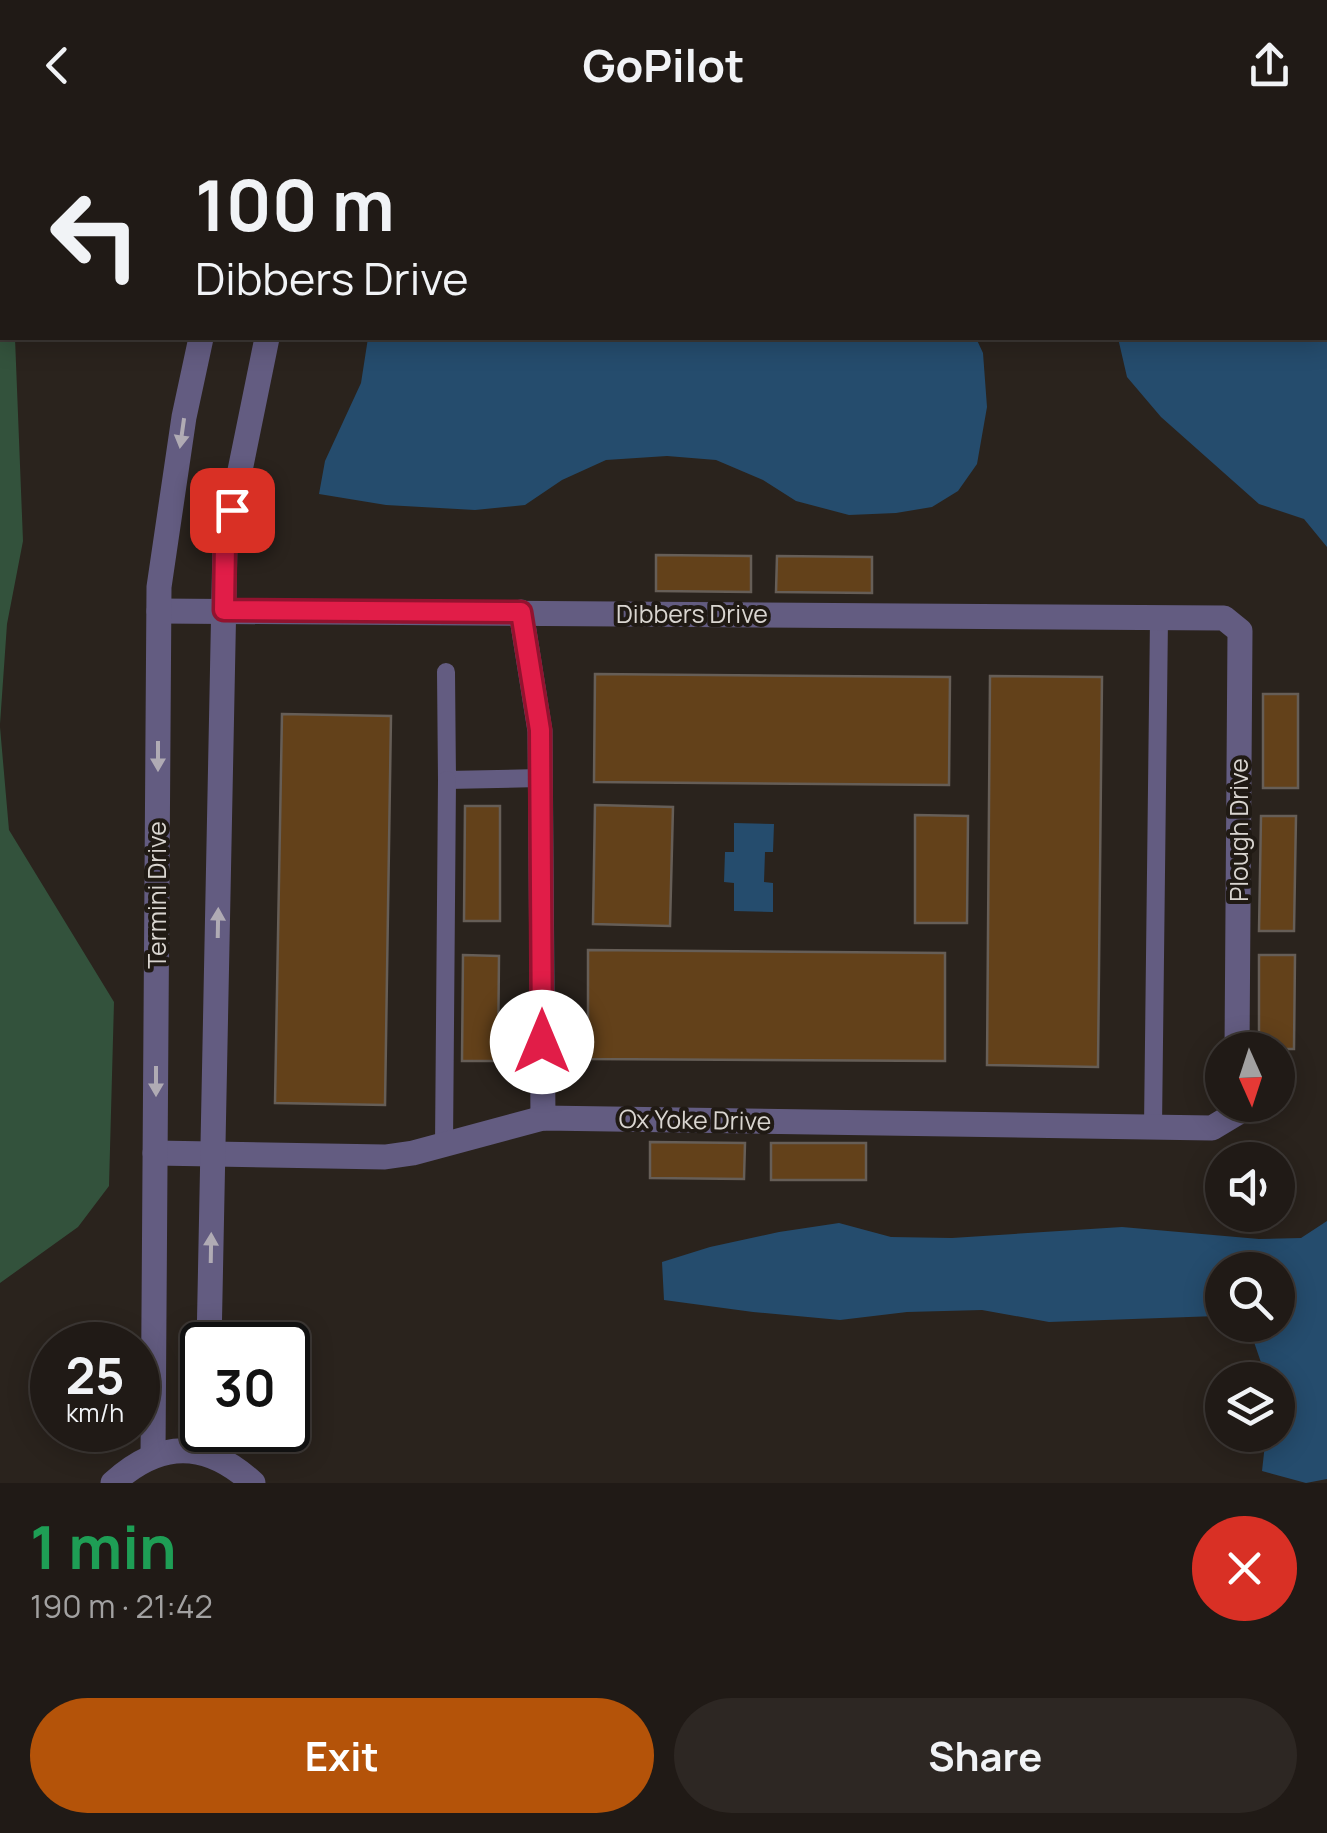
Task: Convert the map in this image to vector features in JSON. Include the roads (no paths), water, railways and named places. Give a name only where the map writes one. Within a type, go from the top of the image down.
[{"type":"street","name":"Termini Drive","points":[[153,1456],[159,587],[184,417],[202,340]]},
{"type":"street","points":[[209,1322],[225,544],[267,340]]},
{"type":"street","name":"Dibbers Drive","points":[[159,610],[1224,618]]},
{"type":"street","points":[[521,612],[540,730],[543,1118]]},
{"type":"street","name":"Plough Drive","points":[[1224,618],[1240,631],[1237,1032]]},
{"type":"street","name":"Ox Yoke Drive","points":[[155,1152],[385,1157],[413,1154],[543,1118],[1212,1128],[1220,1122]]},
{"type":"street","points":[[113,1483],[131,1467],[153,1456],[180,1451]]},
{"type":"street","points":[[218,1452],[253,1483]]},
{"type":"lane","points":[[1153,1127],[1158,618]]},
{"type":"lane","points":[[444,1145],[446,672]]},
{"type":"lane","points":[[446,780],[540,778]]},
{"type":"water","points":[[368,340],[977,340],[983,353],[987,407],[977,464],[958,491],[932,507],[849,515],[796,501],[763,480],[716,460],[667,456],[606,460],[562,480],[525,505],[475,510],[386,505],[319,494],[325,461],[361,383]]},
{"type":"water","points":[[1118,340],[1327,340],[1327,547],[1304,519],[1259,504],[1161,417],[1127,377]]},
{"type":"water","points":[[734,823],[774,824],[773,852],[765,852],[764,882],[773,883],[773,912],[734,911],[734,883],[724,882],[725,852],[734,852]]},
{"type":"water","points":[[1327,1221],[1327,1479],[1306,1483],[1262,1471],[1264,1452],[1295,1452],[1295,1362],[1261,1362],[1254,1342],[1295,1342],[1295,1252],[1205,1252],[1205,1316],[1049,1322],[982,1310],[907,1312],[840,1320],[664,1300],[662,1262],[710,1247],[839,1223],[891,1237],[952,1238],[1122,1227],[1259,1239],[1301,1238]]}]
